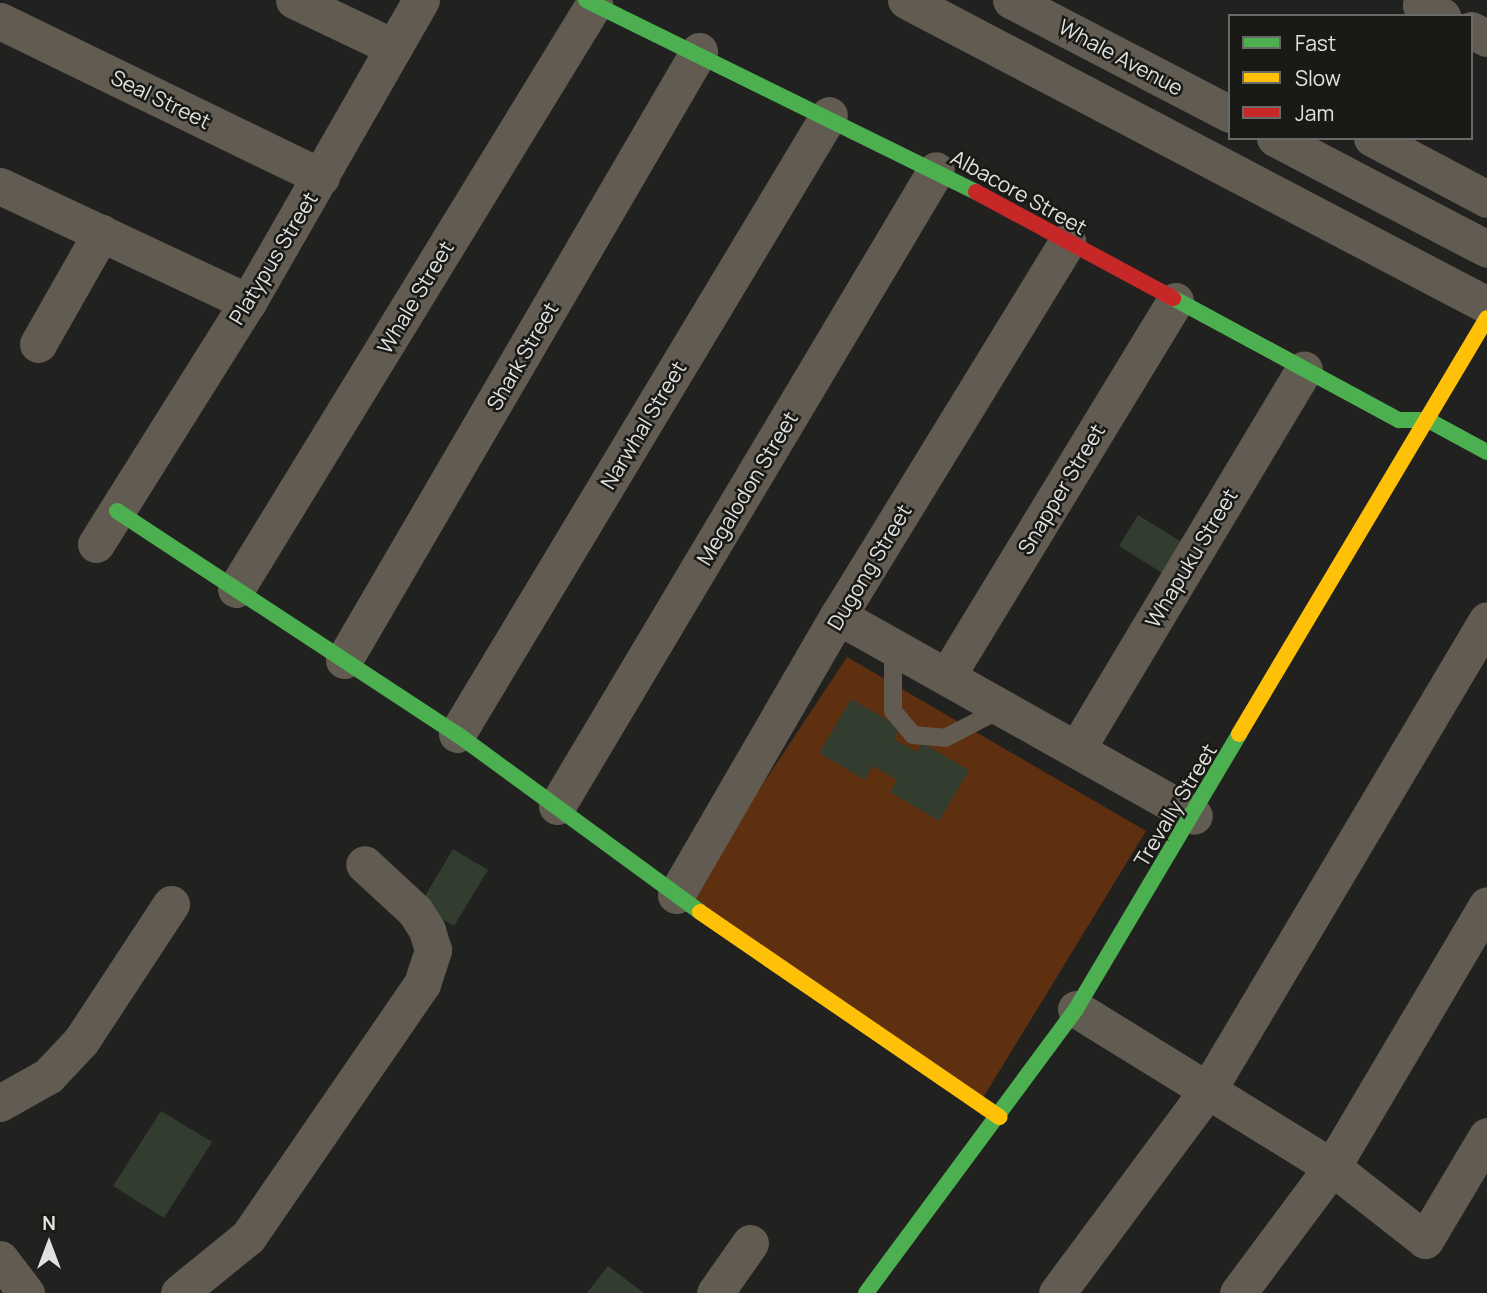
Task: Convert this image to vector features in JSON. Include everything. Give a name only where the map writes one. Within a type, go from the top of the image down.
[{"type":"street","points":[[294,0],[393,47]]},
{"type":"street","name":"Platypus Street","points":[[96,544],[248,302],[421,0]]},
{"type":"street","points":[[906,0],[1487,304]]},
{"type":"street","name":"Whale Avenue","points":[[1011,0],[1228,113]]},
{"type":"street","points":[[1423,0],[1421,5],[1438,14]]},
{"type":"street","name":"Albacore Street","points":[[590,2],[699,51],[936,170],[1399,420],[1429,420]]},
{"type":"street","name":"Whale Street","points":[[236,589],[590,2]]},
{"type":"street","name":"Seal Street","points":[[0,21],[321,177]]},
{"type":"street","name":"Shark Street","points":[[344,660],[699,51]]},
{"type":"street","name":"Narwhal Street","points":[[457,734],[829,116]]},
{"type":"street","points":[[1279,140],[1487,249]]},
{"type":"street","points":[[1376,140],[1487,199]]},
{"type":"street","name":"Megalodon Street","points":[[557,806],[936,170]]},
{"type":"street","points":[[0,186],[248,302]]},
{"type":"street","points":[[38,344],[101,233]]},
{"type":"street","name":"Dugong Street","points":[[676,895],[838,616],[1067,242]]},
{"type":"street","name":"Snapper Street","points":[[947,677],[1175,301]]},
{"type":"street","name":"Trevally Street","points":[[866,1293],[999,1117],[1076,1009],[1194,816],[1487,318]]},
{"type":"street","name":"Whapuku Street","points":[[1078,747],[1304,369]]},
{"type":"street","points":[[1429,420],[1487,452]]},
{"type":"street","points":[[117,510],[457,734],[676,895],[999,1117]]},
{"type":"street","points":[[838,616],[1001,709],[1078,747],[1194,816]]},
{"type":"street","points":[[1057,1293],[1209,1088],[1487,620]]},
{"type":"street","points":[[179,1293],[248,1237],[422,984],[433,950],[427,930],[415,911],[364,864]]},
{"type":"street","points":[[0,1103],[48,1076],[81,1041],[171,904]]},
{"type":"street","points":[[1238,1293],[1332,1167],[1487,905]]},
{"type":"street","points":[[1076,1009],[1209,1088],[1332,1167],[1425,1240],[1487,1136]]},
{"type":"street","points":[[715,1293],[750,1243]]},
{"type":"street","points":[[0,1259],[26,1293]]},
{"type":"lane","points":[[893,648],[893,711],[913,735],[945,738],[1001,709]]},
{"type":"shaded area","points":[[847,657],[1146,831],[978,1106],[686,900]]},
{"type":"building","points":[[1138,515],[1185,544],[1167,576],[1119,546]]},
{"type":"building","points":[[851,699],[900,727],[894,739],[917,752],[922,743],[969,770],[939,821],[890,792],[897,780],[873,766],[865,780],[819,753]]},
{"type":"building","points":[[453,849],[488,870],[454,926],[419,906]]},
{"type":"building","points":[[161,1111],[212,1142],[164,1218],[113,1186]]},
{"type":"building","points":[[608,1266],[644,1293],[587,1293]]},
{"type":"traffic: fast","points":[[586,0],[976,192]]},
{"type":"traffic: fast","points":[[1173,298],[1399,420],[1428,420],[1487,452]]},
{"type":"traffic: fast","points":[[117,511],[457,734],[700,912]]},
{"type":"traffic: fast","points":[[866,1293],[1076,1009],[1239,734]]},
{"type":"traffic: slow","points":[[1239,734],[1487,318]]},
{"type":"traffic: slow","points":[[700,912],[999,1117]]},
{"type":"traffic: jam","points":[[976,192],[1173,298]]}]
